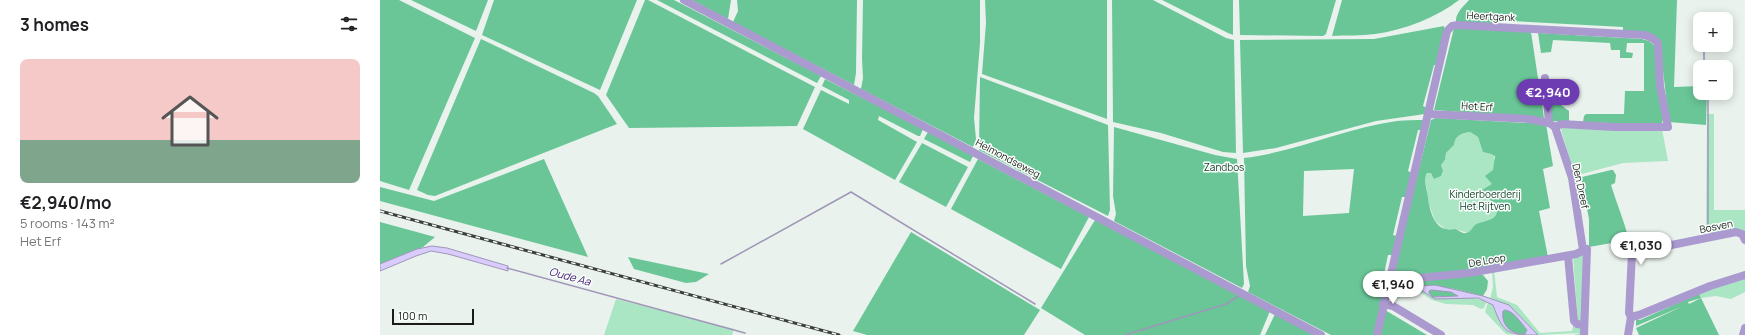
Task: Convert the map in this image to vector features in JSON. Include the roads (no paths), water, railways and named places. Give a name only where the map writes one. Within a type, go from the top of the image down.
[{"type":"street","name":"Helmondseweg","points":[[684,0],[1321,335]]},
{"type":"street","name":"Heertgank","points":[[1389,281],[1447,31],[1452,26],[1458,24],[1645,36],[1652,38],[1658,43],[1660,86],[1668,127]]},
{"type":"street","points":[[1545,78],[1552,125]]},
{"type":"street","name":"Het Erf","points":[[1428,114],[1529,119],[1552,125],[1668,127]]},
{"type":"street","name":"Den Dreef","points":[[1552,125],[1572,178],[1585,250],[1584,335]]},
{"type":"street","name":"Bosven","points":[[1628,335],[1632,252],[1736,232],[1742,234],[1745,240]]},
{"type":"street","name":"De Loop","points":[[1389,281],[1469,273],[1568,256],[1585,250]]},
{"type":"street","points":[[1568,256],[1574,320],[1577,324],[1584,325]]},
{"type":"street","points":[[1630,317],[1710,286],[1745,275]]},
{"type":"street","points":[[1377,335],[1389,281]]},
{"type":"street","points":[[1383,304],[1393,306],[1441,335]]},
{"type":"street","points":[[1743,335],[1745,328]]},
{"type":"waterway","points":[[1704,52],[1704,60]]},
{"type":"waterway","points":[[1708,100],[1708,231]]},
{"type":"waterway","points":[[721,264],[851,192],[1035,304]]},
{"type":"waterway","name":"Oude Aa","points":[[507,268],[745,333]]},
{"type":"waterway","points":[[1125,335],[1226,304],[1239,296]]},
{"type":"railway","points":[[380,211],[839,335]]},
{"type":"park label","name":"Zandbos","points":[[1224,167]]},
{"type":"park label","name":"Kinderboerderij Het Rijtven","points":[[1485,200]]}]
